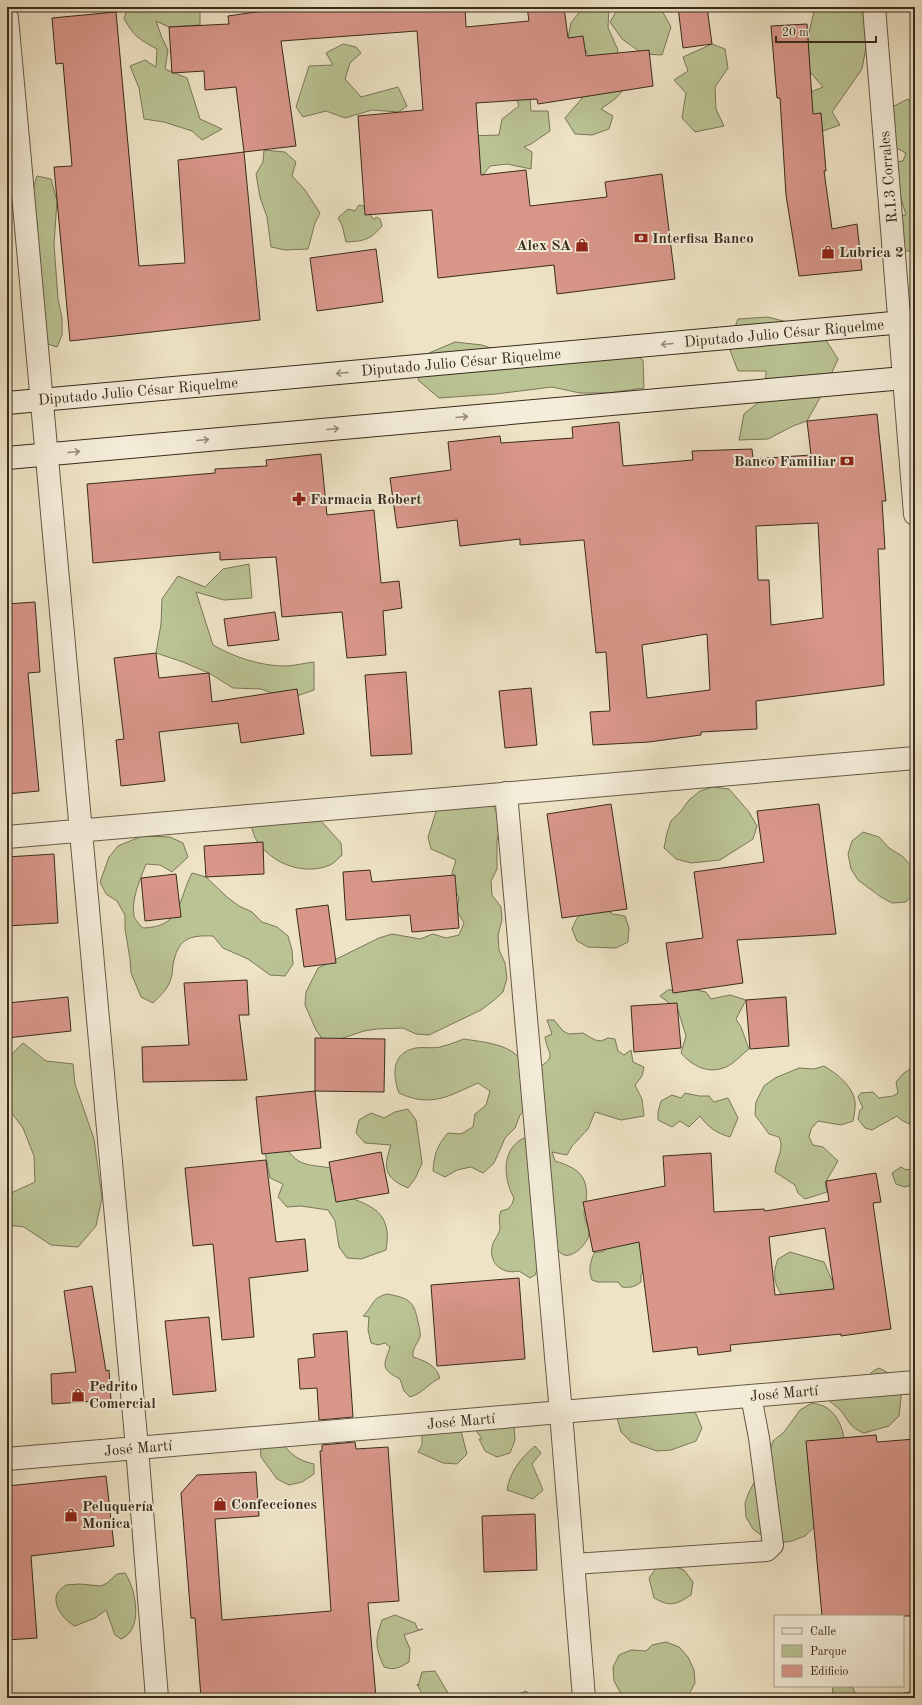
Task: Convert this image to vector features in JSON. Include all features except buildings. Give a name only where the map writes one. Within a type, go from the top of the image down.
[{"type":"street","name":"R.I.3 Corrales","points":[[874,7],[907,322],[915,514]]},
{"type":"street","points":[[7,18],[137,1448],[157,1698]]},
{"type":"street","name":"Diputado Julio César Riquelme","points":[[7,403],[907,322]]},
{"type":"street","points":[[7,458],[909,377]]},
{"type":"street","points":[[7,837],[915,758]]},
{"type":"street","points":[[506,793],[561,1413],[584,1698]]},
{"type":"street","name":"José Martí","points":[[7,1459],[915,1382]]},
{"type":"lane","points":[[574,1564],[767,1551],[770,1549],[773,1545],[759,1438],[751,1396]]},
{"type":"green space","points":[[128,7],[200,7],[200,25],[169,27],[156,21],[168,50],[165,69],[187,78],[200,119],[222,129],[202,140],[192,131],[164,122],[144,119],[139,88],[130,66],[145,60],[156,67],[157,49],[141,40],[131,29],[124,18]]},
{"type":"green space","points":[[576,7],[609,7],[608,28],[618,50],[609,70],[625,88],[615,99],[601,109],[613,116],[609,129],[592,135],[575,134],[565,118],[583,97],[590,76],[595,68],[585,49],[568,38],[571,23],[581,10]]},
{"type":"green space","points":[[639,7],[660,7],[671,27],[662,55],[643,54],[622,39],[610,22],[616,12]]},
{"type":"green space","points":[[815,7],[862,7],[867,42],[862,69],[832,112],[840,125],[820,132],[798,97],[823,87],[810,72],[808,37]]},
{"type":"green space","points":[[343,44],[356,47],[361,53],[350,63],[345,79],[361,97],[398,87],[407,106],[399,112],[372,110],[345,118],[326,111],[303,117],[296,107],[309,66],[333,65],[326,53]]},
{"type":"green space","points":[[712,44],[725,49],[728,68],[715,87],[716,109],[724,126],[695,132],[682,118],[686,93],[674,80],[688,71],[683,57]]},
{"type":"green space","points":[[512,83],[530,98],[531,111],[548,111],[550,131],[524,147],[532,152],[531,169],[507,164],[490,166],[483,175],[480,212],[466,136],[499,135],[502,119],[519,106]]},
{"type":"green space","points":[[908,99],[913,105],[915,105],[915,251],[904,251],[891,217],[906,215],[901,198],[889,185],[887,163],[903,161],[906,153],[885,142],[892,107]]},
{"type":"green space","points":[[264,150],[285,152],[296,162],[292,176],[305,190],[320,213],[315,223],[308,249],[285,250],[271,247],[267,217],[260,197],[256,174],[263,162]]},
{"type":"green space","points":[[37,176],[51,179],[57,201],[54,244],[58,299],[62,318],[62,335],[57,347],[36,340],[37,222],[30,199]]},
{"type":"green space","points":[[359,205],[364,206],[374,220],[376,217],[380,219],[382,226],[366,239],[346,242],[342,225],[338,218],[348,209],[355,211]]},
{"type":"green space","points":[[768,317],[795,324],[822,334],[838,359],[821,396],[807,421],[793,426],[768,439],[739,440],[744,414],[765,397],[766,371],[738,371],[728,345],[738,319]]},
{"type":"green space","points":[[455,342],[482,345],[510,355],[619,344],[643,360],[644,388],[608,393],[580,393],[552,387],[496,394],[439,398],[418,380],[429,353]]},
{"type":"green space","points":[[249,564],[252,598],[224,600],[196,592],[213,645],[238,657],[257,663],[288,666],[314,662],[314,690],[288,699],[261,689],[233,688],[209,673],[156,653],[161,624],[162,599],[178,576],[205,587],[223,569]]},
{"type":"green space","points":[[713,787],[729,789],[749,812],[757,826],[753,839],[720,860],[691,863],[676,859],[664,848],[671,821],[689,800],[700,791]]},
{"type":"green space","points":[[490,801],[497,813],[501,826],[497,840],[497,869],[491,881],[492,895],[501,907],[502,920],[498,935],[499,950],[505,963],[507,978],[503,992],[481,1010],[429,1035],[416,1034],[403,1028],[377,1029],[364,1031],[337,1040],[323,1040],[316,1030],[305,1005],[306,992],[318,968],[379,938],[392,934],[420,939],[433,934],[446,938],[459,935],[464,923],[457,911],[459,898],[453,887],[452,873],[456,860],[431,849],[428,837],[439,802]]},
{"type":"green space","points":[[312,811],[341,843],[342,855],[330,865],[310,869],[289,866],[271,856],[263,849],[255,838],[251,826]]},
{"type":"green space","points":[[863,832],[879,837],[889,848],[902,856],[914,869],[915,893],[906,902],[892,903],[881,897],[858,880],[851,869],[848,854],[852,841]]},
{"type":"green space","points":[[142,836],[170,837],[183,843],[188,857],[172,872],[160,865],[146,864],[137,890],[133,910],[135,918],[143,928],[165,923],[172,917],[181,902],[192,873],[206,877],[239,906],[252,912],[262,922],[277,927],[288,936],[292,950],[293,964],[285,976],[270,975],[248,959],[223,948],[213,936],[197,936],[186,940],[181,944],[175,956],[170,982],[161,995],[153,1003],[141,997],[131,973],[125,929],[125,915],[117,901],[106,894],[100,882],[109,857],[118,846]]},
{"type":"green space","points":[[601,907],[613,914],[625,916],[629,928],[628,942],[616,948],[588,947],[577,941],[572,929],[577,918],[582,912]]},
{"type":"green space","points":[[692,989],[706,992],[711,999],[730,995],[746,1000],[736,1019],[741,1027],[749,1049],[726,1067],[717,1070],[705,1069],[694,1065],[681,1053],[686,1036],[678,1010],[660,996],[668,990]]},
{"type":"green space","points":[[547,1020],[554,1020],[563,1031],[569,1034],[583,1033],[595,1040],[601,1041],[608,1038],[615,1039],[618,1051],[624,1055],[631,1050],[633,1062],[644,1067],[642,1076],[635,1085],[642,1099],[644,1116],[621,1120],[595,1112],[588,1129],[572,1146],[567,1155],[552,1152],[555,1161],[576,1170],[584,1180],[587,1193],[584,1214],[589,1229],[589,1235],[582,1247],[570,1255],[560,1253],[551,1240],[535,1275],[530,1278],[519,1271],[512,1272],[501,1269],[494,1261],[492,1250],[493,1243],[500,1229],[500,1213],[501,1211],[508,1209],[514,1198],[510,1190],[506,1173],[508,1157],[511,1149],[524,1138],[530,1142],[541,1066],[549,1060],[550,1057],[545,1037],[552,1034]]},
{"type":"green space","points":[[464,1039],[497,1045],[512,1052],[518,1057],[523,1067],[529,1104],[520,1115],[515,1128],[505,1138],[494,1163],[483,1173],[471,1167],[457,1170],[445,1177],[433,1171],[435,1155],[439,1146],[448,1133],[461,1134],[473,1127],[475,1114],[486,1105],[490,1091],[478,1083],[449,1096],[430,1100],[421,1100],[399,1093],[395,1067],[400,1056],[412,1049],[440,1047]]},
{"type":"green space","points":[[23,1043],[46,1061],[73,1064],[75,1084],[94,1139],[102,1198],[96,1226],[78,1247],[51,1245],[24,1227],[7,1225],[7,1193],[9,1194],[35,1182],[34,1156],[23,1128],[7,1107],[7,1059]]},
{"type":"green space","points":[[824,1066],[839,1076],[851,1090],[855,1101],[855,1111],[853,1121],[841,1125],[818,1121],[811,1129],[809,1137],[813,1145],[823,1147],[838,1161],[825,1183],[827,1192],[805,1199],[798,1193],[795,1185],[775,1172],[781,1150],[781,1141],[779,1137],[769,1134],[755,1115],[756,1102],[764,1086],[775,1078],[799,1068],[814,1069]]},
{"type":"green space","points":[[910,1069],[915,1073],[915,1127],[897,1116],[872,1130],[865,1128],[858,1119],[860,1110],[863,1108],[858,1097],[861,1093],[873,1092],[879,1098],[893,1096],[898,1093],[896,1082]]},
{"type":"green space","points":[[685,1093],[699,1096],[709,1096],[714,1102],[728,1098],[738,1118],[730,1137],[713,1129],[700,1116],[689,1127],[680,1121],[672,1127],[658,1120],[658,1112],[661,1101],[672,1095],[681,1098]]},
{"type":"green space","points":[[408,1109],[416,1120],[422,1163],[416,1177],[408,1188],[394,1180],[388,1171],[387,1160],[391,1145],[365,1143],[356,1133],[359,1120],[371,1113],[384,1118],[395,1112]]},
{"type":"green space","points":[[283,1143],[293,1156],[303,1163],[331,1168],[332,1182],[339,1194],[370,1206],[383,1218],[386,1226],[386,1250],[361,1259],[347,1258],[339,1247],[335,1221],[328,1210],[301,1206],[287,1207],[278,1197],[283,1184],[270,1178],[265,1152]]},
{"type":"green space","points":[[901,1167],[906,1170],[915,1168],[915,1187],[912,1185],[905,1187],[896,1184],[892,1173]]},
{"type":"green space","points":[[641,1241],[652,1258],[641,1275],[641,1282],[634,1286],[622,1287],[618,1282],[598,1282],[592,1280],[590,1266],[595,1252],[605,1250],[610,1242]]},
{"type":"green space","points":[[790,1252],[824,1262],[834,1285],[833,1292],[784,1298],[776,1284],[775,1270],[778,1259]]},
{"type":"green space","points":[[387,1294],[405,1299],[412,1305],[420,1333],[420,1337],[413,1351],[413,1357],[426,1362],[433,1367],[440,1378],[414,1396],[410,1397],[404,1391],[400,1379],[389,1373],[385,1367],[390,1347],[385,1343],[378,1345],[371,1343],[368,1330],[369,1317],[363,1316],[375,1300]]},
{"type":"green space","points":[[879,1368],[896,1377],[902,1389],[899,1416],[889,1426],[864,1433],[853,1427],[839,1409],[824,1396],[868,1376]]},
{"type":"green space","points":[[687,1402],[696,1414],[702,1428],[696,1441],[671,1450],[657,1451],[631,1442],[621,1432],[617,1418]]},
{"type":"green space","points":[[812,1403],[822,1405],[835,1415],[844,1436],[846,1462],[845,1498],[805,1536],[792,1541],[779,1543],[765,1538],[753,1529],[746,1517],[745,1503],[749,1492],[769,1455],[773,1441],[784,1432],[800,1410]]},
{"type":"green space","points":[[473,1426],[514,1426],[515,1440],[510,1453],[497,1457],[485,1451],[479,1439],[482,1439]]},
{"type":"green space","points":[[460,1427],[467,1454],[457,1464],[443,1463],[418,1452],[422,1445],[422,1432]]},
{"type":"green space","points":[[260,1442],[281,1442],[295,1456],[303,1461],[314,1464],[314,1474],[302,1482],[289,1485],[277,1479],[261,1457]]},
{"type":"green space","points":[[535,1446],[541,1453],[532,1464],[543,1490],[533,1499],[507,1490],[513,1471],[525,1455]]},
{"type":"green space","points":[[671,1565],[684,1570],[693,1582],[691,1595],[677,1603],[669,1604],[654,1598],[649,1578],[657,1567]]},
{"type":"green space","points":[[125,1573],[132,1589],[136,1609],[133,1627],[128,1634],[121,1639],[115,1635],[106,1610],[95,1618],[75,1626],[64,1617],[56,1604],[58,1592],[66,1585],[80,1584],[101,1586],[117,1574]]},
{"type":"green space","points":[[395,1615],[415,1623],[418,1630],[423,1629],[404,1635],[410,1649],[409,1662],[397,1668],[391,1669],[384,1667],[379,1654],[377,1638],[382,1620]]},
{"type":"green space","points":[[666,1642],[679,1647],[688,1657],[694,1670],[695,1683],[687,1698],[631,1698],[620,1692],[614,1681],[613,1667],[619,1655],[631,1650],[646,1651],[652,1645]]},
{"type":"green space","points":[[435,1671],[451,1698],[424,1698],[418,1686],[422,1672]]},
{"type":"green space","points":[[833,1687],[849,1687],[853,1688],[857,1698],[832,1698]]},
{"type":"green space","points":[[526,1691],[533,1698],[514,1698],[514,1696]]},
{"type":"green space","points":[[915,1692],[915,1698],[882,1698]]},
{"type":"place","name":"Interfisa Banco","points":[[641,238]]},
{"type":"place","name":"Alex SA","points":[[582,245]]},
{"type":"place","name":"Lubrica 2","points":[[828,252]]},
{"type":"place","name":"Banco Familiar","points":[[847,461]]},
{"type":"place","name":"Farmacia Robert","points":[[299,499]]},
{"type":"place","name":"Pedrito Comercial","points":[[78,1395]]},
{"type":"place","name":"Confecciones","points":[[220,1504]]},
{"type":"place","name":"Peluquería Monica","points":[[71,1515]]}]
